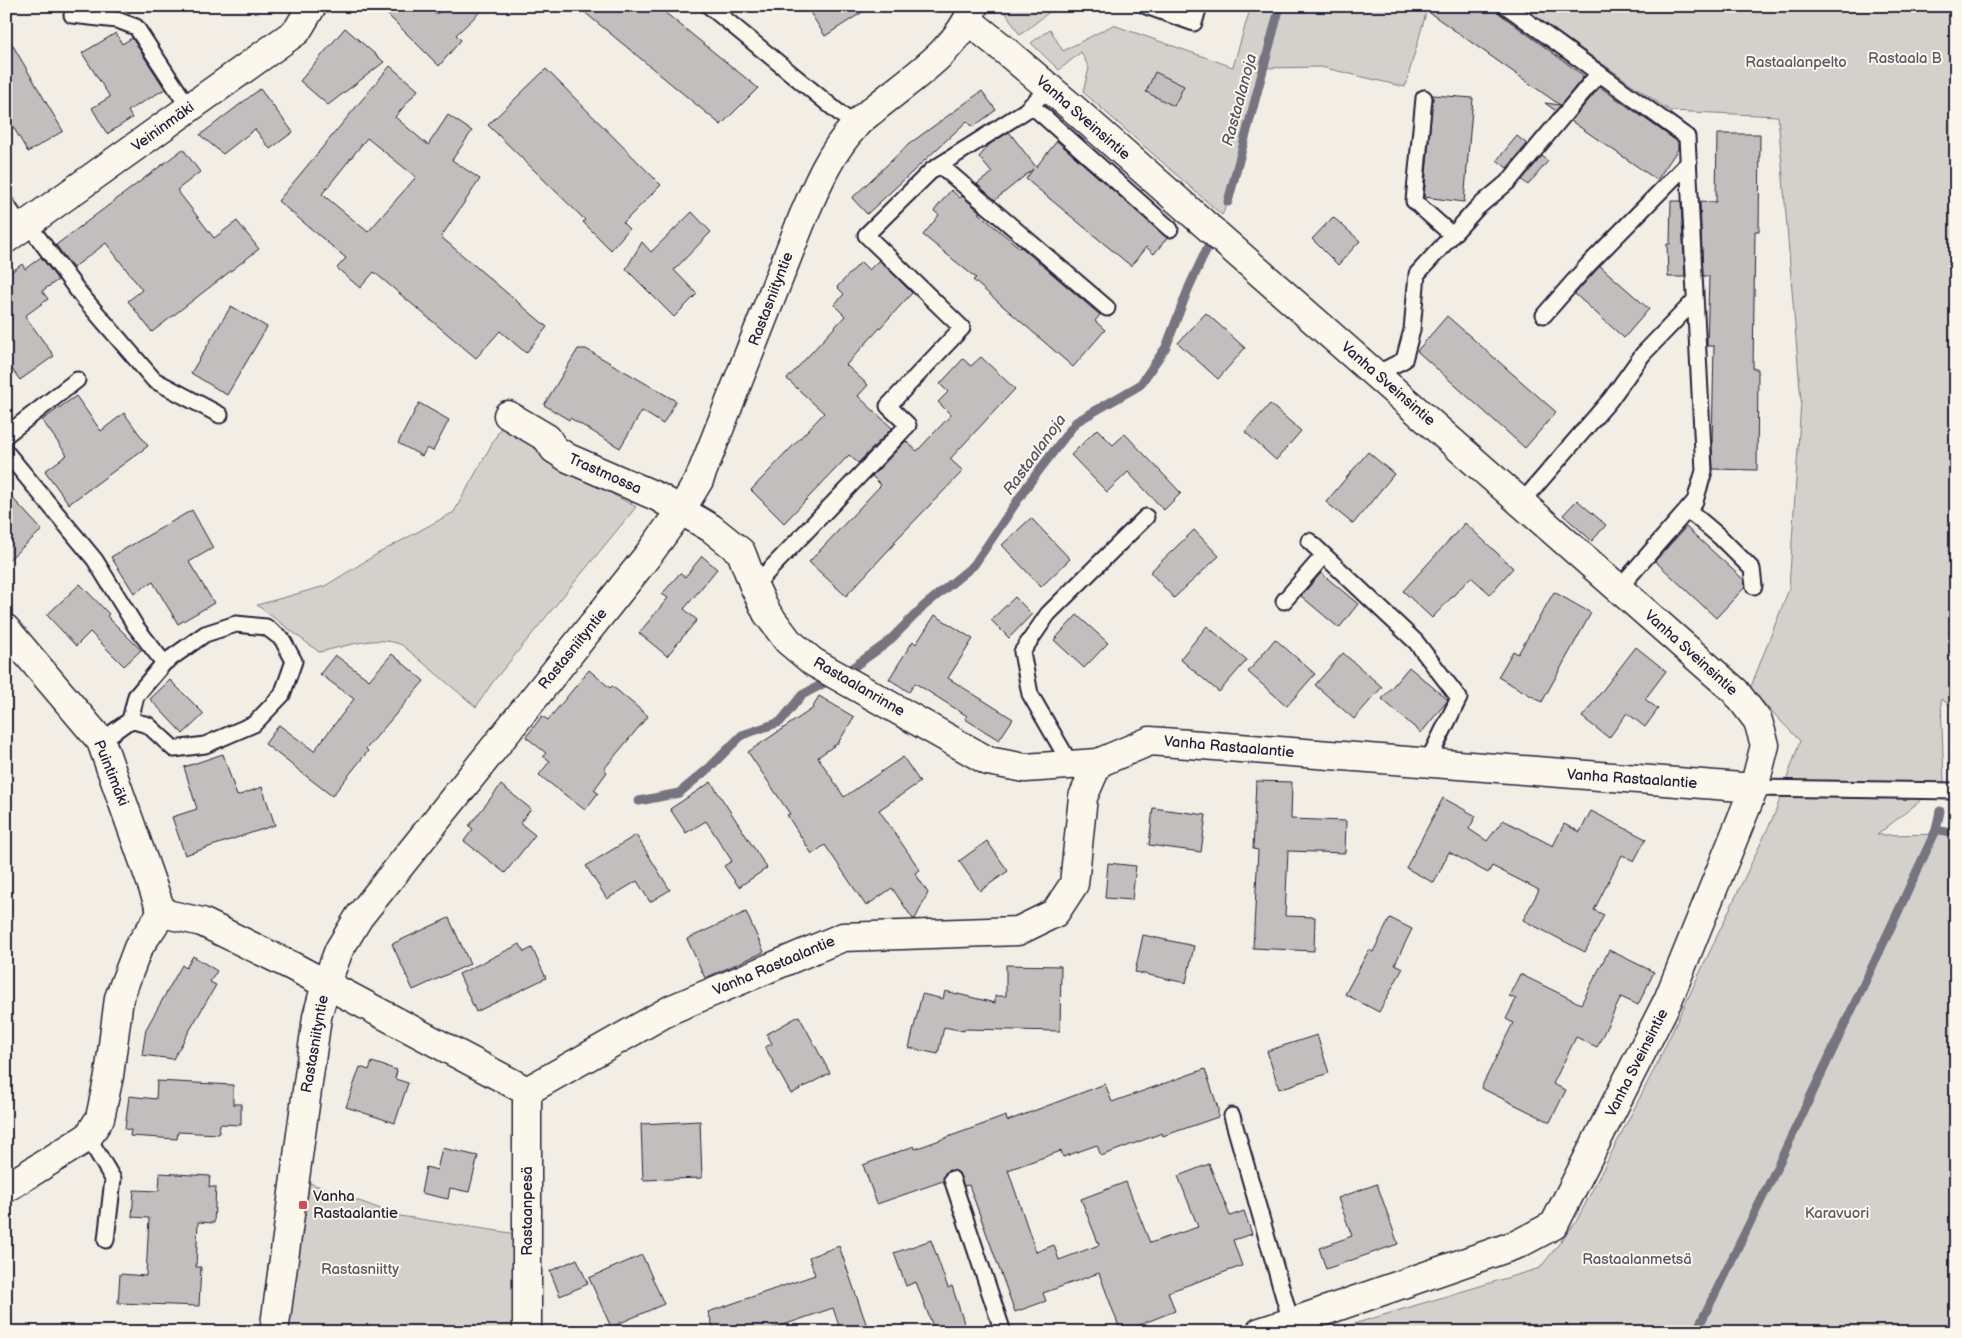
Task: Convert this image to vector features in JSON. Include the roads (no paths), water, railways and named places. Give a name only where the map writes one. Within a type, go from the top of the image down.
[{"type":"street","name":"Veininmäki","points":[[18,231],[297,31],[312,6]]},
{"type":"street","name":"Rastasniityntie","points":[[274,1332],[317,1017],[338,950],[359,917],[649,554],[681,510],[699,480],[821,176],[830,159],[854,125],[930,64],[959,35],[972,14]]},
{"type":"street","name":"Vanha Sveinsintie","points":[[972,14],[1040,97],[1376,374],[1735,691],[1758,721],[1765,745],[1754,788],[1668,1000],[1554,1225],[1518,1244],[1260,1332]]},
{"type":"street","name":"Trastmossa","points":[[508,415],[547,438],[554,449],[568,458],[658,497],[681,510]]},
{"type":"street","name":"Rastaalanrinne","points":[[681,510],[711,528],[741,552],[767,613],[788,641],[813,662],[988,760],[1025,768],[1098,763]]},
{"type":"street","name":"Puintimäki","points":[[6,629],[101,741],[162,913]]},
{"type":"street","name":"Vanha Rastaalantie","points":[[527,1091],[672,1009],[843,937],[1018,931],[1055,913],[1074,884],[1083,797],[1098,763],[1150,741],[1754,788]]},
{"type":"street","points":[[6,1188],[88,1137],[100,1118],[120,998],[138,948],[162,913],[202,922],[326,984],[527,1091]]},
{"type":"street","name":"Rastaanpesä","points":[[527,1091],[527,1332]]},
{"type":"lane","points":[[709,6],[854,125]]},
{"type":"lane","points":[[1146,6],[1194,23],[1199,6]]},
{"type":"lane","points":[[1506,6],[1687,137],[1704,471],[1695,501],[1619,588]]},
{"type":"lane","points":[[72,15],[117,20],[136,27],[189,108]]},
{"type":"lane","points":[[1376,374],[1404,360],[1412,330],[1417,274],[1477,208],[1509,180],[1599,73]]},
{"type":"lane","points":[[754,586],[908,425],[888,406],[962,328],[866,236],[932,170],[1025,111],[1040,97],[1170,229]]},
{"type":"lane","points":[[1424,98],[1414,201],[1452,235]]},
{"type":"lane","points":[[1544,315],[1588,264],[1689,162]]},
{"type":"lane","points":[[940,165],[1107,308]]},
{"type":"lane","points":[[6,204],[18,231],[81,295],[154,380],[220,415]]},
{"type":"lane","points":[[1522,502],[1610,400],[1643,354],[1695,300]]},
{"type":"lane","points":[[6,435],[77,380]]},
{"type":"lane","points":[[6,452],[95,560],[136,627],[164,663]]},
{"type":"lane","points":[[1688,510],[1720,537],[1752,569],[1754,586]]},
{"type":"lane","points":[[1071,765],[1030,694],[1022,652],[1048,614],[1146,517]]},
{"type":"lane","points":[[1309,541],[1416,642],[1459,698],[1426,763]]},
{"type":"lane","points":[[1284,601],[1324,554]]},
{"type":"lane","points":[[101,741],[130,720],[136,696],[164,663],[205,634],[236,624],[266,627],[282,639],[294,661],[282,695],[254,724],[205,745],[174,749],[148,725],[130,720]]},
{"type":"lane","points":[[1754,788],[1956,791]]},
{"type":"lane","points":[[1232,1116],[1291,1322]]},
{"type":"lane","points":[[88,1137],[113,1179],[106,1240]]},
{"type":"lane","points":[[952,1179],[1002,1332]]},
{"type":"waterway","name":"Rastaalanoja","points":[[1228,202],[1280,6]]},
{"type":"waterway","name":"Rastaalanoja","points":[[852,668],[887,643],[924,606],[974,565],[1028,485],[1076,422],[1140,385],[1166,347],[1189,287],[1210,242]]},
{"type":"waterway","name":"Rastaalanoja","points":[[639,801],[679,793],[709,768],[742,735],[780,722],[802,695],[830,680]]},
{"type":"waterway","points":[[1696,1332],[1770,1182],[1891,927],[1936,830],[1940,811]]},
{"type":"waterway","points":[[1936,830],[1956,834]]},
{"type":"place","name":"Vanha Rastaalantie","points":[[303,1205]]},
{"type":"park label","name":"Rastaala B","points":[[1905,58]]},
{"type":"park label","name":"Rastaalanpelto","points":[[1796,62]]},
{"type":"park label","name":"Karavuori","points":[[1837,1213]]},
{"type":"park label","name":"Rastaalanmetsä","points":[[1637,1259]]},
{"type":"park label","name":"Rastasniitty","points":[[360,1269]]}]
